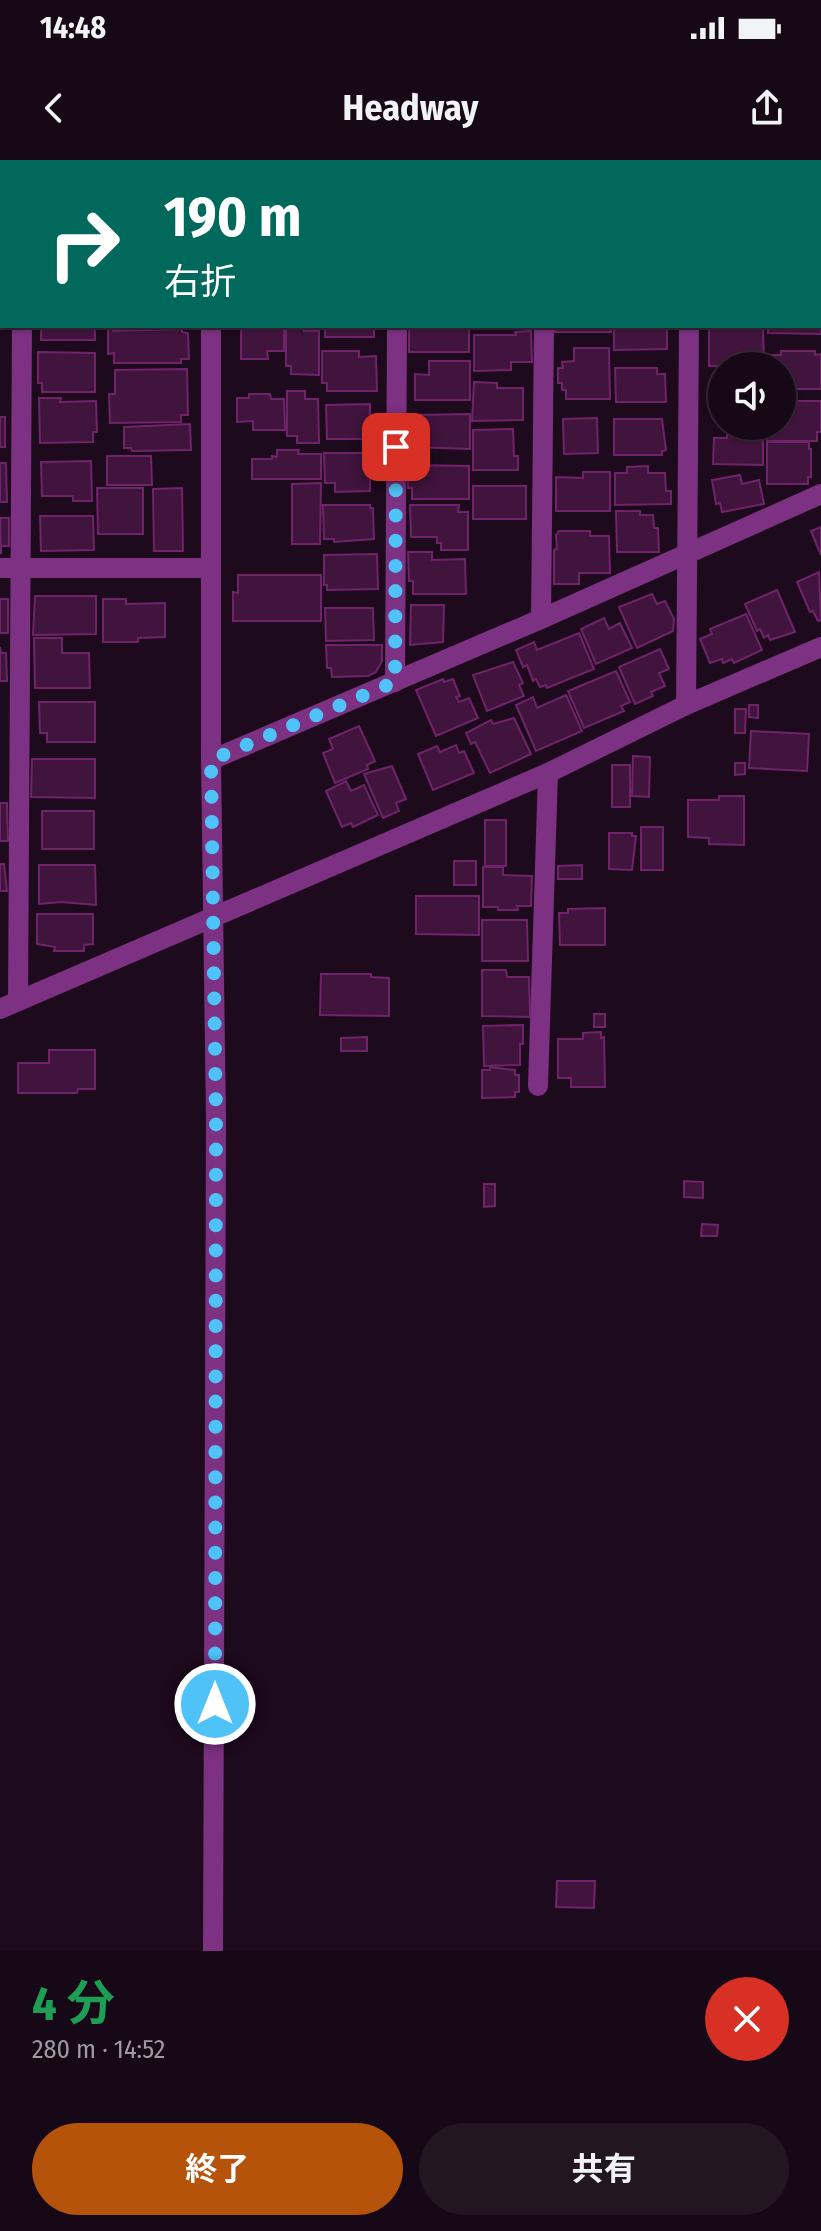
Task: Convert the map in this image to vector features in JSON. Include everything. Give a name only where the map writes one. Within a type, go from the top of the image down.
[{"type":"street","points":[[22,328],[21,568],[9,1005],[548,773],[686,705],[821,647]]},
{"type":"street","points":[[211,328],[216,1264],[213,1951]]},
{"type":"street","points":[[395,682],[397,328]]},
{"type":"street","points":[[541,619],[544,328]]},
{"type":"street","points":[[686,705],[689,328]]},
{"type":"street","points":[[211,760],[541,619],[821,494]]},
{"type":"street","points":[[0,568],[211,568]]},
{"type":"street","points":[[538,1086],[548,773]]},
{"type":"building","points":[[41,328],[95,328],[95,340],[41,340]]},
{"type":"building","points":[[241,328],[284,328],[284,351],[267,351],[268,359],[241,359]]},
{"type":"building","points":[[286,328],[319,331],[319,375],[291,374],[291,366],[286,366]]},
{"type":"building","points":[[325,328],[374,328],[374,337],[325,337]]},
{"type":"building","points":[[409,328],[469,328],[469,352],[409,352]]},
{"type":"building","points":[[555,328],[611,328],[611,332],[555,332]]},
{"type":"building","points":[[614,328],[667,328],[667,349],[614,350]]},
{"type":"building","points":[[709,328],[763,328],[764,352],[709,352]]},
{"type":"building","points":[[768,328],[821,328],[821,334],[768,333]]},
{"type":"building","points":[[108,329],[182,329],[182,332],[188,333],[189,359],[181,359],[181,363],[114,363],[114,353],[108,354]]},
{"type":"building","points":[[531,331],[532,362],[511,362],[511,370],[474,371],[474,335],[516,335],[515,332]]},
{"type":"building","points":[[574,348],[609,348],[610,399],[566,399],[566,390],[562,390],[562,383],[558,383],[558,368],[563,368],[562,362],[574,361]]},
{"type":"building","points":[[322,351],[359,351],[359,357],[376,356],[377,391],[327,391],[327,383],[322,383]]},
{"type":"building","points":[[815,351],[815,355],[821,354],[821,389],[796,389],[796,352],[781,352]]},
{"type":"building","points":[[38,352],[95,353],[95,392],[42,392],[42,383],[38,383]]},
{"type":"building","points":[[429,361],[470,361],[470,400],[415,400],[415,374],[429,375]]},
{"type":"building","points":[[615,368],[657,368],[657,374],[665,374],[666,402],[616,402]]},
{"type":"building","points":[[187,369],[188,415],[181,415],[181,422],[110,423],[109,394],[115,394],[115,370]]},
{"type":"building","points":[[474,382],[497,383],[497,388],[523,388],[523,420],[472,421]]},
{"type":"building","points":[[287,391],[305,391],[305,399],[318,399],[319,443],[297,443],[297,436],[287,436]]},
{"type":"building","points":[[249,394],[270,394],[271,399],[284,399],[285,430],[253,430],[253,421],[237,422],[237,398],[249,398]]},
{"type":"building","points":[[39,398],[61,398],[60,402],[96,401],[97,432],[93,432],[93,442],[40,443]]},
{"type":"building","points":[[796,401],[821,401],[821,432],[817,432],[817,441],[767,441],[796,440]]},
{"type":"building","points":[[370,404],[370,426],[376,426],[376,435],[370,435],[370,439],[327,439],[326,405]]},
{"type":"building","points":[[470,414],[470,449],[409,447],[409,433],[414,433],[414,415]]},
{"type":"building","points":[[0,417],[5,417],[5,447],[0,447]]},
{"type":"building","points":[[597,418],[598,453],[564,454],[563,419]]},
{"type":"building","points":[[614,419],[662,419],[666,450],[662,451],[662,455],[614,455]]},
{"type":"building","points":[[190,424],[191,450],[132,451],[131,448],[124,448],[124,427]]},
{"type":"building","points":[[513,429],[518,470],[473,470],[473,430]]},
{"type":"building","points":[[714,440],[763,440],[763,465],[713,464]]},
{"type":"building","points":[[767,442],[809,442],[811,477],[808,477],[808,484],[767,484]]},
{"type":"building","points":[[277,450],[321,454],[321,479],[252,479],[252,459],[272,459],[272,456],[277,457]]},
{"type":"building","points":[[324,453],[378,453],[378,478],[370,478],[370,491],[335,492],[335,483],[325,483]]},
{"type":"building","points":[[107,456],[151,456],[152,485],[107,485]]},
{"type":"building","points":[[91,461],[92,501],[73,501],[73,496],[42,496],[41,462]]},
{"type":"building","points":[[0,463],[6,463],[7,502],[0,502]]},
{"type":"building","points":[[411,465],[469,466],[469,499],[412,499],[412,488],[408,488],[408,469]]},
{"type":"building","points":[[648,466],[648,473],[665,473],[666,491],[671,491],[671,504],[615,505],[615,473],[627,473],[627,467]]},
{"type":"building","points":[[583,472],[610,472],[610,511],[556,511],[556,477],[583,478]]},
{"type":"building","points":[[740,475],[742,484],[759,480],[764,504],[722,512],[720,503],[716,504],[712,480]]},
{"type":"building","points":[[321,483],[320,544],[292,544],[292,484]]},
{"type":"building","points":[[473,486],[526,486],[526,519],[473,519]]},
{"type":"building","points":[[97,488],[143,488],[143,534],[98,534]]},
{"type":"building","points":[[182,488],[183,551],[154,551],[153,489]]},
{"type":"building","points":[[323,505],[370,505],[373,508],[374,539],[334,542],[334,539],[324,539]]},
{"type":"building","points":[[410,505],[459,505],[458,512],[468,512],[468,550],[441,550],[437,537],[411,537]]},
{"type":"building","points":[[616,511],[640,511],[640,515],[653,515],[654,528],[658,528],[659,552],[617,552]]},
{"type":"building","points":[[40,516],[93,516],[94,550],[41,551]]},
{"type":"building","points":[[0,518],[9,518],[9,546],[1,546],[1,554]]},
{"type":"building","points":[[821,527],[821,555],[811,531]]},
{"type":"building","points":[[559,531],[590,531],[590,536],[609,536],[610,573],[579,573],[579,584],[554,584],[554,550],[557,549],[556,535]]},
{"type":"building","points":[[408,552],[432,552],[432,560],[465,559],[466,594],[413,594],[413,581],[409,581]]},
{"type":"building","points":[[377,554],[378,589],[327,590],[327,585],[324,585],[324,555]]},
{"type":"building","points":[[819,572],[821,620],[818,621],[813,611],[810,612],[797,582]]},
{"type":"building","points":[[238,575],[321,575],[321,621],[233,621],[233,592],[238,593]]},
{"type":"building","points":[[777,590],[795,632],[770,640],[768,635],[764,638],[760,629],[757,631],[745,604]]},
{"type":"building","points":[[652,594],[657,604],[665,601],[674,619],[673,631],[637,648],[619,607]]},
{"type":"building","points":[[35,596],[96,596],[96,634],[33,635]]},
{"type":"building","points":[[0,599],[8,599],[8,633],[0,633]]},
{"type":"building","points":[[103,599],[126,599],[126,604],[165,603],[165,637],[138,638],[138,642],[103,642]]},
{"type":"building","points":[[411,605],[444,605],[443,642],[410,645]]},
{"type":"building","points":[[325,608],[373,608],[374,640],[326,641]]},
{"type":"building","points":[[746,614],[762,650],[734,663],[732,659],[723,663],[722,659],[710,663],[700,639],[712,634],[710,629]]},
{"type":"building","points":[[604,618],[609,629],[620,623],[632,648],[596,664],[581,629]]},
{"type":"building","points":[[579,633],[594,669],[547,688],[546,685],[540,687],[536,679],[533,681],[527,665],[523,667],[516,650],[534,642],[537,650]]},
{"type":"building","points":[[34,638],[62,638],[62,653],[89,653],[90,688],[35,688]]},
{"type":"building","points":[[326,645],[382,645],[382,661],[376,672],[368,676],[332,677],[331,668],[327,668]]},
{"type":"building","points":[[0,647],[1,653],[6,653],[7,681],[0,681]]},
{"type":"building","points":[[660,649],[669,669],[659,673],[665,686],[651,692],[653,696],[635,704],[619,667]]},
{"type":"building","points":[[513,662],[523,683],[519,685],[524,696],[487,711],[473,675]]},
{"type":"building","points":[[616,671],[630,702],[621,706],[624,711],[584,728],[568,691]]},
{"type":"building","points":[[443,679],[444,682],[453,679],[460,696],[456,697],[459,702],[469,698],[478,718],[436,736],[416,690]]},
{"type":"building","points":[[566,695],[582,731],[536,751],[516,705],[533,697],[537,708]]},
{"type":"building","points":[[39,702],[95,702],[95,742],[47,742],[47,733],[40,733]]},
{"type":"building","points":[[749,705],[758,705],[758,718],[749,717]]},
{"type":"building","points":[[735,709],[746,709],[745,733],[735,733]]},
{"type":"building","points":[[514,718],[531,754],[490,773],[475,742],[471,744],[466,733],[491,720],[493,724]]},
{"type":"building","points":[[359,726],[375,761],[367,765],[368,769],[335,783],[323,753],[333,749],[329,739]]},
{"type":"building","points":[[751,731],[809,734],[807,771],[749,768]]},
{"type":"building","points":[[456,745],[459,753],[464,751],[474,773],[433,790],[418,754],[437,746],[440,752]]},
{"type":"building","points":[[633,756],[650,757],[649,797],[632,796]]},
{"type":"building","points":[[32,759],[95,759],[95,798],[31,797]]},
{"type":"building","points":[[735,763],[745,763],[745,774],[735,775]]},
{"type":"building","points":[[612,765],[630,765],[630,807],[612,807]]},
{"type":"building","points":[[392,766],[406,799],[396,803],[399,811],[383,818],[364,774]]},
{"type":"building","points":[[346,781],[351,791],[364,785],[378,815],[353,827],[351,823],[342,827],[326,791]]},
{"type":"building","points":[[719,796],[744,796],[744,845],[709,844],[709,838],[688,837],[688,800],[719,800]]},
{"type":"building","points":[[0,803],[7,803],[8,841],[0,841]]},
{"type":"building","points":[[42,811],[94,811],[94,849],[42,849]]},
{"type":"building","points":[[485,820],[506,820],[506,866],[485,866]]},
{"type":"building","points":[[641,827],[663,827],[663,870],[641,870]]},
{"type":"building","points":[[609,833],[632,833],[636,836],[632,870],[609,869]]},
{"type":"building","points":[[454,861],[476,861],[476,885],[454,885]]},
{"type":"building","points":[[0,864],[4,864],[7,891],[0,891]]},
{"type":"building","points":[[39,865],[95,865],[96,905],[39,904]]},
{"type":"building","points":[[582,865],[582,879],[558,879],[558,866]]},
{"type":"building","points":[[483,867],[503,867],[503,875],[532,876],[531,906],[517,906],[518,910],[483,907]]},
{"type":"building","points":[[416,896],[479,896],[479,935],[416,934]]},
{"type":"building","points":[[605,908],[605,945],[560,945],[559,913],[568,913],[568,909]]},
{"type":"building","points":[[37,914],[93,914],[93,944],[84,945],[84,951],[54,951],[55,947],[37,944]]},
{"type":"building","points":[[482,920],[527,920],[528,961],[482,961]]},
{"type":"building","points":[[482,970],[506,970],[507,977],[529,977],[530,1017],[482,1016]]},
{"type":"building","points":[[321,974],[371,974],[371,977],[389,978],[389,1016],[320,1015]]},
{"type":"building","points":[[594,1014],[605,1014],[605,1027],[594,1027]]},
{"type":"building","points":[[523,1025],[520,1065],[484,1066],[483,1026]]},
{"type":"building","points":[[601,1032],[601,1038],[604,1037],[605,1087],[571,1087],[571,1078],[558,1078],[558,1039],[583,1039],[583,1033]]},
{"type":"building","points":[[367,1037],[367,1051],[341,1051],[341,1038]]},
{"type":"building","points":[[49,1050],[95,1050],[95,1089],[78,1089],[77,1093],[18,1093],[18,1063],[49,1063]]},
{"type":"building","points":[[490,1067],[515,1070],[515,1075],[519,1075],[519,1092],[515,1092],[515,1097],[482,1098],[482,1070],[490,1070]]},
{"type":"building","points":[[684,1181],[703,1182],[703,1198],[684,1197]]},
{"type":"building","points":[[484,1184],[495,1184],[495,1206],[484,1207]]},
{"type":"building","points":[[702,1224],[718,1225],[717,1236],[701,1236]]},
{"type":"building","points":[[557,1881],[595,1881],[594,1908],[556,1907]]},
{"type":"route","points":[[215,1704],[216,1121],[211,760],[395,682],[396,447]]}]
